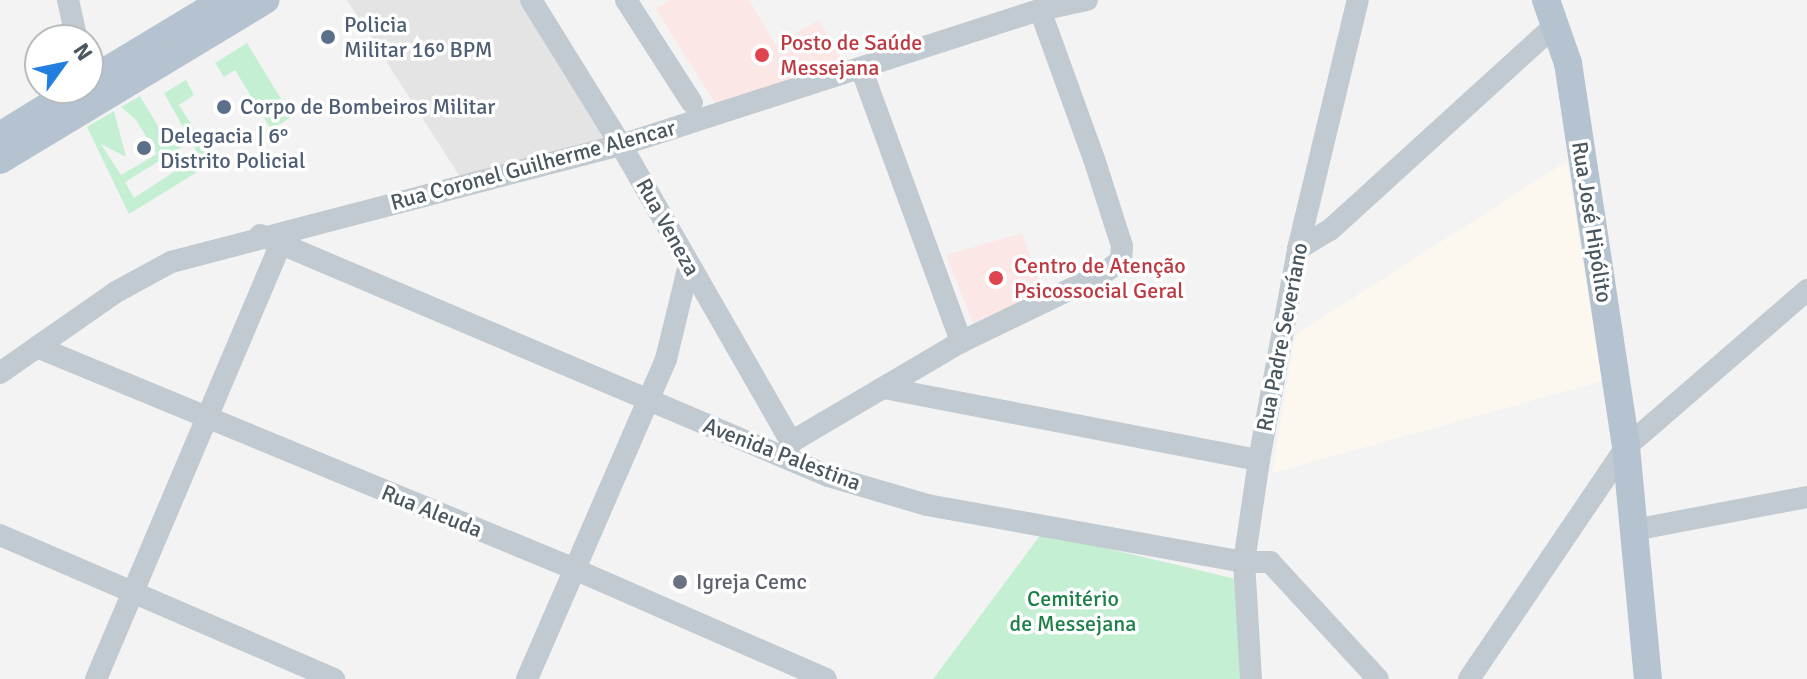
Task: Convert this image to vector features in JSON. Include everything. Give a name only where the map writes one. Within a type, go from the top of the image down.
[{"type":"main road","points":[[0,160],[159,51],[224,0]]},
{"type":"main road","points":[[104,70],[159,51],[265,0]]},
{"type":"main road","name":"Rua José Hipólito","points":[[1551,12],[1568,63],[1626,447],[1648,679]]},
{"type":"main road","points":[[0,136],[47,104]]},
{"type":"street","points":[[68,0],[73,24]]},
{"type":"street","name":"Rua Veneza","points":[[531,0],[621,145],[789,450]]},
{"type":"street","points":[[626,0],[692,103]]},
{"type":"street","name":"Rua Coronel Guilherme Alencar","points":[[0,373],[116,292],[171,262],[270,239],[621,145],[1040,10],[1087,0]]},
{"type":"street","name":"Rua Padre Severíano","points":[[1251,679],[1244,562],[1259,460],[1298,249],[1358,0]]},
{"type":"street","points":[[789,450],[961,342],[1119,264],[1122,246],[1040,10]]},
{"type":"street","points":[[1298,249],[1330,230],[1551,12]]},
{"type":"street","points":[[861,68],[961,342]]},
{"type":"street","points":[[96,679],[205,419],[270,239]]},
{"type":"street","name":"Avenida Palestina","points":[[270,239],[646,400],[789,450],[927,505],[1244,562],[1270,562],[1378,679]]},
{"type":"street","points":[[527,679],[674,335],[689,265]]},
{"type":"street","points":[[1469,679],[1626,447],[1807,290]]},
{"type":"street","name":"Rua Aleuda","points":[[37,347],[205,419],[572,568],[826,679]]},
{"type":"street","points":[[884,388],[1259,460]]},
{"type":"street","points":[[1634,530],[1807,497]]},
{"type":"street","points":[[0,535],[133,596],[334,679]]},
{"type":"shaded area","points":[[347,0],[519,0],[609,143],[462,180]]},
{"type":"shaded area","name":"Posto de Saúde Messejana","points":[[670,0],[749,0],[776,45],[819,20],[845,65],[718,108],[656,9]]},
{"type":"shaded area","points":[[1567,161],[1602,381],[1272,473],[1295,335]]},
{"type":"shaded area","name":"Centro de Atenção Psicossocial Geral","points":[[1022,233],[1043,292],[973,323],[946,255]]},
{"type":"green space","points":[[247,43],[292,117],[271,129],[235,70],[224,77],[215,63]]},
{"type":"green space","points":[[186,80],[194,95],[179,105],[215,161],[129,214],[87,127],[114,111],[126,157],[101,144],[121,175],[157,154],[136,120],[121,107],[140,96],[170,146],[179,142],[182,147],[125,182],[134,198],[186,164],[190,171],[203,163],[164,93]]},
{"type":"green space","name":"Cemitério de Messejana","points":[[1042,533],[1236,579],[1242,679],[933,679]]},
{"type":"place","name":"Policia Militar 16º BPM","points":[[328,37]]},
{"type":"place","name":"Posto de Saúde Messejana","points":[[762,55]]},
{"type":"place","name":"Corpo de Bombeiros Militar","points":[[224,107]]},
{"type":"place","name":"Delegacia | 6° Distrito Policial","points":[[144,148]]},
{"type":"place","name":"Centro de Atenção Psicossocial Geral","points":[[996,278]]},
{"type":"place","name":"Igreja Cemc","points":[[680,582]]}]
